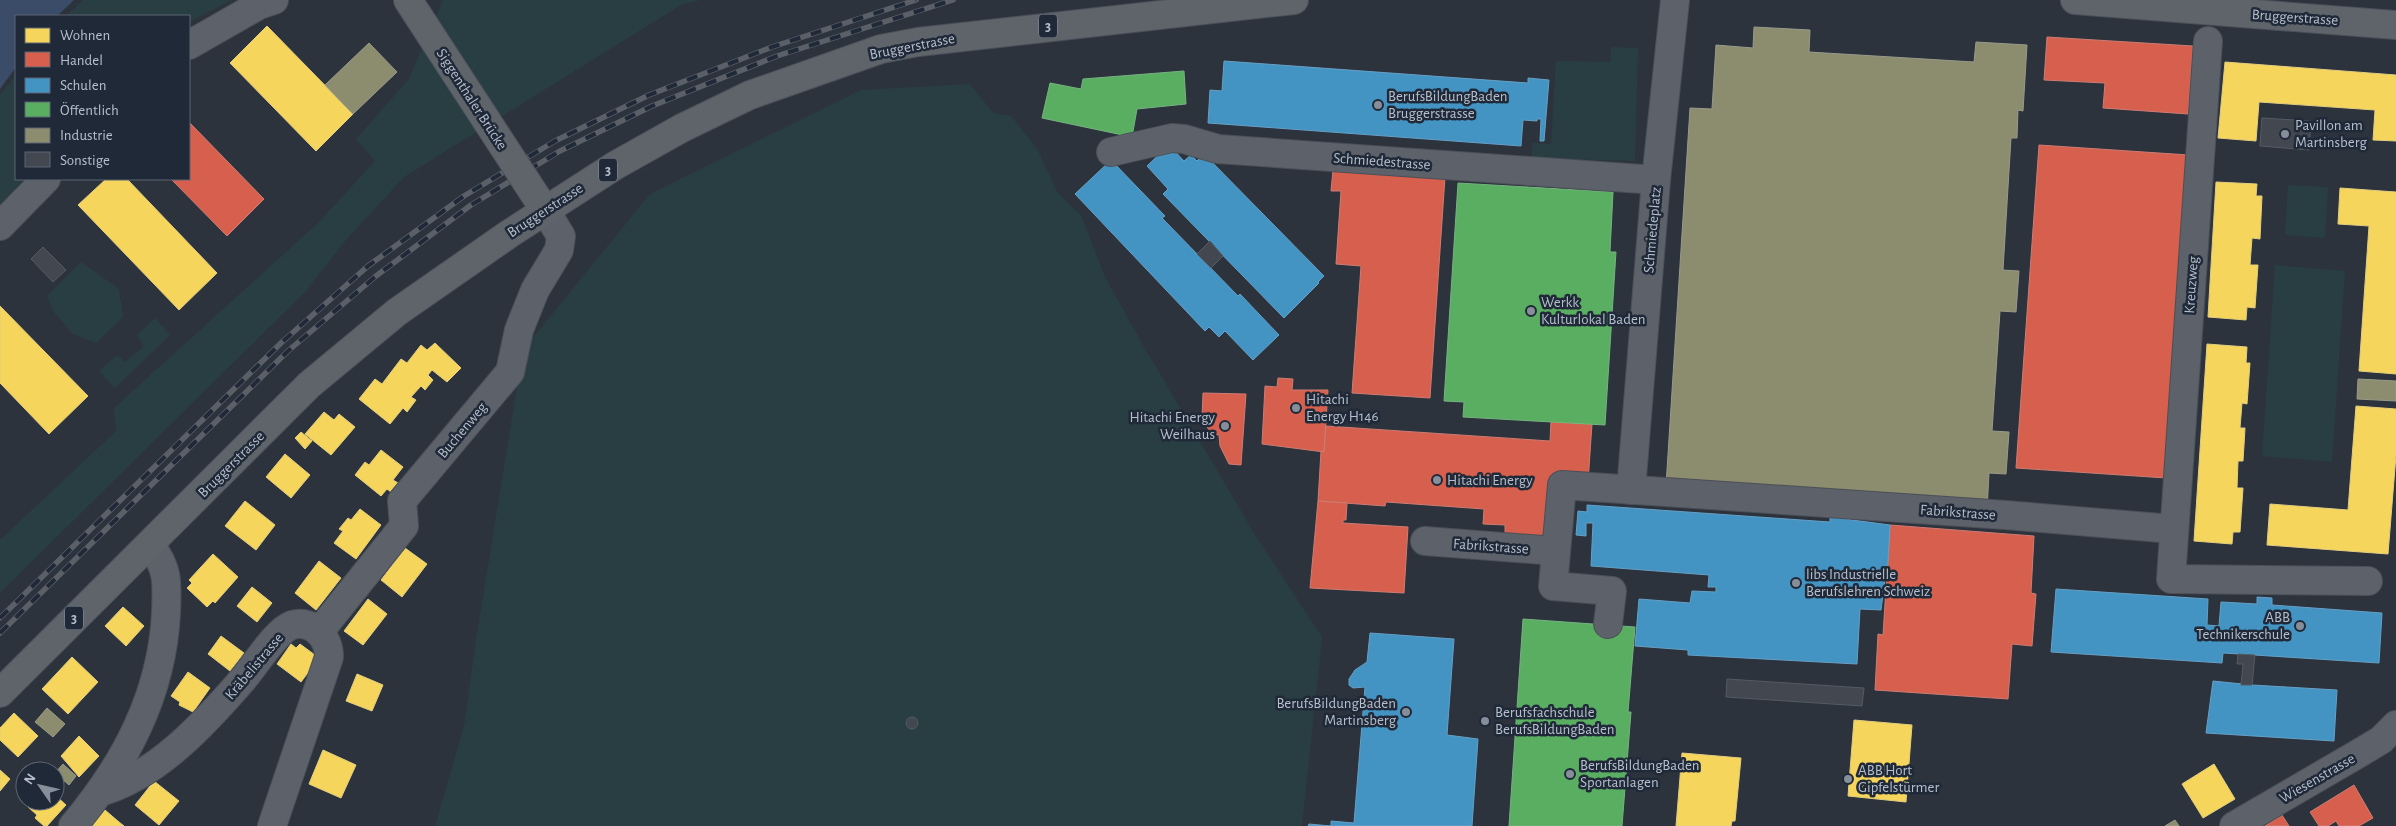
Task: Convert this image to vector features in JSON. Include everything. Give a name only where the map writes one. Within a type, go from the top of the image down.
[{"type":"main road","name":"Siggenthaler Brücke","points":[[408,0],[541,204]]},
{"type":"main road","name":"Bruggerstrasse","points":[[0,693],[309,386],[347,352],[398,311],[541,204],[673,133],[741,99],[806,74],[881,50],[975,34],[1211,4],[1294,0]]},
{"type":"main road","name":"Bruggerstrasse","points":[[2075,0],[2396,25]]},
{"type":"street","points":[[190,44],[260,5],[274,0]]},
{"type":"street","name":"Schmiedeplatz","points":[[1631,490],[1656,180],[1675,0]]},
{"type":"street","name":"Kreuzweg","points":[[2173,529],[2208,41]]},
{"type":"street","name":"Schmiedestrasse","points":[[1111,152],[1161,140],[1178,138],[1218,149],[1656,180]]},
{"type":"street","points":[[0,226],[45,180]]},
{"type":"street","name":"Buchenweg","points":[[319,632],[404,526],[402,501],[510,372],[519,330],[535,290],[559,250],[561,236],[541,204]]},
{"type":"street","name":"Fabrikstrasse","points":[[1608,624],[1612,591],[1553,586],[1562,485],[2015,516],[2173,529]]},
{"type":"street","points":[[2173,529],[2171,579],[2368,581]]},
{"type":"street","name":"Fabrikstrasse","points":[[1425,541],[1556,551]]},
{"type":"street","points":[[73,826],[100,792],[142,718],[152,694],[160,663],[166,618],[166,575],[162,560],[150,545]]},
{"type":"street","name":"Kräbelistrasse","points":[[100,792],[135,778],[184,740],[216,710],[286,629],[292,625],[304,625],[319,632]]},
{"type":"street","points":[[272,826],[328,664],[328,644],[319,632]]},
{"type":"street","name":"Wiesenstrasse","points":[[2234,826],[2356,755],[2380,740],[2396,725]]},
{"type":"green space","points":[[83,0],[232,0],[190,21],[190,15],[67,15]]},
{"type":"green space","points":[[443,0],[700,0],[681,5],[404,177],[346,240],[305,292],[0,593],[0,540],[116,431],[114,408],[318,223],[375,161],[356,139],[409,79]]},
{"type":"green space","points":[[1611,47],[1638,48],[1635,161],[1532,158],[1532,143],[1551,144],[1556,61],[1610,62]]},
{"type":"green space","points":[[15,76],[15,180],[23,180],[0,204],[0,95]]},
{"type":"green space","points":[[970,84],[993,113],[1011,116],[1038,150],[1057,192],[1081,215],[1105,277],[1140,340],[1257,538],[1322,637],[1302,826],[435,826],[464,726],[523,350],[650,194],[861,90]]},
{"type":"green space","points":[[2288,185],[2328,187],[2325,238],[2285,235]]},
{"type":"green space","points":[[81,262],[119,289],[123,317],[96,343],[73,334],[53,311],[47,296]]},
{"type":"green space","points":[[2275,265],[2345,271],[2332,462],[2262,456]]},
{"type":"green space","points":[[155,318],[170,335],[115,388],[99,371],[117,355],[125,362],[144,346],[137,335]]},
{"type":"water","points":[[0,0],[74,0],[58,15],[15,15],[15,68],[0,89]]},
{"type":"building: Wohnen","points":[[267,26],[353,114],[316,151],[230,63]]},
{"type":"building: Wohnen","points":[[2225,62],[2396,75],[2396,141],[2373,140],[2375,110],[2259,102],[2256,141],[2218,138]]},
{"type":"building: Wohnen","points":[[105,180],[128,180],[217,273],[179,310],[78,205]]},
{"type":"building: Wohnen","points":[[2216,182],[2257,184],[2256,196],[2262,196],[2260,239],[2252,238],[2250,265],[2258,265],[2255,308],[2247,307],[2246,320],[2208,317]]},
{"type":"building: Wohnen","points":[[2340,188],[2396,192],[2396,374],[2359,371],[2369,226],[2338,224]]},
{"type":"building: Wohnen","points":[[0,306],[88,396],[49,434],[0,383]]},
{"type":"building: Wohnen","points":[[435,343],[461,368],[447,382],[432,370],[428,375],[433,380],[425,390],[421,386],[411,397],[416,400],[407,412],[403,408],[390,424],[359,399],[375,379],[382,384],[401,359],[407,363],[421,345],[427,350]]},
{"type":"building: Wohnen","points":[[2207,344],[2247,347],[2246,363],[2250,363],[2247,404],[2242,403],[2240,428],[2245,428],[2243,461],[2238,461],[2237,488],[2243,488],[2240,532],[2233,532],[2232,544],[2194,541]]},
{"type":"building: Wohnen","points":[[2356,406],[2396,409],[2396,455],[2388,554],[2267,545],[2270,504],[2348,510]]},
{"type":"building: Wohnen","points":[[324,412],[334,420],[339,414],[355,427],[331,455],[305,434]]},
{"type":"building: Wohnen","points":[[301,432],[312,441],[305,449],[295,438]]},
{"type":"building: Wohnen","points":[[381,450],[403,467],[393,480],[398,483],[391,492],[387,489],[381,496],[355,475],[365,462],[369,465]]},
{"type":"building: Wohnen","points":[[285,454],[310,475],[291,498],[266,477]]},
{"type":"building: Wohnen","points":[[245,501],[275,525],[256,550],[225,526]]},
{"type":"building: Wohnen","points":[[360,509],[381,525],[356,559],[334,543],[343,531],[339,529],[348,518],[351,520]]},
{"type":"building: Wohnen","points":[[405,548],[427,564],[402,597],[381,580]]},
{"type":"building: Wohnen","points":[[213,554],[238,577],[215,603],[213,601],[207,607],[187,588],[192,583],[189,580]]},
{"type":"building: Wohnen","points":[[319,561],[341,578],[316,610],[295,593]]},
{"type":"building: Wohnen","points":[[252,587],[272,603],[257,622],[237,606]]},
{"type":"building: Wohnen","points":[[368,599],[387,614],[363,645],[344,631]]},
{"type":"building: Wohnen","points":[[123,607],[144,626],[126,646],[105,626]]},
{"type":"building: Wohnen","points":[[221,636],[244,653],[230,671],[208,654]]},
{"type":"building: Wohnen","points":[[291,644],[296,648],[300,644],[319,658],[301,682],[277,664]]},
{"type":"building: Wohnen","points":[[72,657],[98,682],[68,714],[42,689]]},
{"type":"building: Wohnen","points":[[188,672],[210,688],[193,712],[179,705],[180,702],[171,696]]},
{"type":"building: Wohnen","points":[[357,674],[383,685],[372,711],[346,701]]},
{"type":"building: Wohnen","points":[[14,713],[38,736],[18,757],[0,740],[0,728]]},
{"type":"building: Wohnen","points":[[1854,720],[1912,725],[1906,802],[1848,796]]},
{"type":"building: Wohnen","points":[[79,736],[99,756],[79,777],[61,756]]},
{"type":"building: Wohnen","points":[[323,750],[356,765],[341,798],[309,784]]},
{"type":"building: Wohnen","points":[[1682,753],[1741,758],[1735,821],[1732,821],[1731,826],[1676,826]]},
{"type":"building: Wohnen","points":[[2214,764],[2235,799],[2203,818],[2182,784]]},
{"type":"building: Wohnen","points":[[0,770],[10,779],[0,791]]},
{"type":"building: Wohnen","points":[[154,781],[179,801],[159,825],[135,805]]},
{"type":"building: Wohnen","points":[[105,810],[119,822],[124,826],[91,826]]},
{"type":"building: Wohnen","points":[[33,811],[61,811],[47,826],[44,826],[35,818],[37,815]]},
{"type":"building: Handel","points":[[2047,37],[2193,46],[2188,114],[2103,108],[2105,83],[2044,80]]},
{"type":"building: Handel","points":[[190,123],[264,199],[227,236],[172,180],[190,180]]},
{"type":"building: Handel","points":[[2039,145],[2189,155],[2166,478],[2016,468]]},
{"type":"building: Handel","points":[[1333,170],[1445,177],[1430,398],[1352,393],[1361,266],[1336,264],[1341,191],[1331,191]]},
{"type":"building: Handel","name":"Hitachi Energy H146","points":[[1278,378],[1293,379],[1292,390],[1328,390],[1324,452],[1262,444],[1265,386],[1277,387]]},
{"type":"building: Handel","name":"Hitachi Energy Weilhaus","points":[[1203,393],[1246,394],[1241,465],[1229,464],[1220,446],[1219,435],[1211,434],[1202,417]]},
{"type":"building: Handel","name":"Hitachi Energy","points":[[1551,421],[1592,424],[1588,482],[1555,479],[1550,538],[1505,535],[1505,525],[1483,524],[1484,509],[1386,502],[1385,506],[1318,501],[1321,451],[1324,452],[1326,426],[1550,441]]},
{"type":"building: Handel","points":[[1318,501],[1347,503],[1346,520],[1343,520],[1343,523],[1408,527],[1404,593],[1310,588]]},
{"type":"building: Handel","points":[[1890,525],[2034,536],[2031,593],[2036,594],[2032,646],[2012,644],[2008,699],[1875,690],[1878,634],[1883,635]]},
{"type":"building: Handel","points":[[2354,785],[2373,818],[2359,826],[2339,826],[2336,821],[2328,826],[2319,826],[2310,812]]},
{"type":"building: Handel","points":[[2282,815],[2289,826],[2265,826]]},
{"type":"building: Schulen","name":"BerufsBildungBaden Bruggerstrasse","points":[[1224,61],[1528,83],[1528,78],[1549,80],[1544,141],[1540,141],[1541,119],[1537,119],[1537,121],[1523,120],[1521,146],[1208,123],[1210,90],[1222,91]]},
{"type":"building: Schulen","points":[[1169,145],[1184,161],[1191,155],[1197,161],[1204,154],[1324,276],[1284,318],[1163,194],[1168,189],[1147,166]]},
{"type":"building: Schulen","points":[[1111,160],[1165,216],[1162,218],[1279,335],[1253,360],[1225,331],[1219,337],[1209,327],[1205,331],[1075,194]]},
{"type":"building: Schulen","name":"libs Industrielle Berufslehren Schweiz","points":[[1587,505],[1830,522],[1830,517],[1890,525],[1887,579],[1885,579],[1881,610],[1860,609],[1857,664],[1688,655],[1688,650],[1635,646],[1639,599],[1690,603],[1692,591],[1716,592],[1716,587],[1708,587],[1709,575],[1591,566],[1593,523],[1586,523],[1586,536],[1576,535],[1578,511],[1587,512]]},
{"type":"building: Schulen","name":"ABB Technikerschule","points":[[2056,589],[2208,599],[2207,625],[2219,626],[2221,602],[2257,604],[2257,597],[2272,598],[2272,605],[2382,613],[2379,663],[2223,653],[2222,663],[2051,652]]},
{"type":"building: Schulen","name":"BerufsBildungBaden Martinsberg","points":[[1370,633],[1454,639],[1447,735],[1478,739],[1472,826],[1331,826],[1331,821],[1354,823],[1365,687],[1353,688],[1349,685],[1349,679],[1355,670],[1367,662]]},
{"type":"building: Schulen","name":"ABB Technikerschule","points":[[2213,681],[2337,690],[2334,741],[2206,733]]},
{"type":"building: Schulen","points":[[1309,824],[1331,826],[1308,826]]},
{"type":"building: Öffentlich","points":[[1184,71],[1186,104],[1137,109],[1132,137],[1042,118],[1050,83],[1081,89],[1083,79]]},
{"type":"building: Öffentlich","name":"Werkk Kulturlokal Baden","points":[[1458,183],[1613,192],[1610,252],[1616,252],[1605,425],[1463,417],[1464,402],[1444,401]]},
{"type":"building: Öffentlich","name":"BerufsBildungBaden Sportanlagen","points":[[1523,619],[1635,627],[1628,712],[1631,712],[1622,826],[1509,826]]},
{"type":"building: Industrie","points":[[1754,27],[1810,30],[1809,52],[1974,62],[1976,42],[2027,45],[2023,111],[2018,110],[2017,138],[2011,138],[2003,270],[2019,271],[2016,312],[2000,311],[1992,431],[2009,432],[2006,474],[1989,473],[1987,511],[1666,486],[1690,108],[1712,109],[1716,45],[1753,48]]},
{"type":"building: Industrie","points":[[369,43],[397,72],[353,114],[325,85]]},
{"type":"building: Industrie","points":[[2358,379],[2396,381],[2396,401],[2357,399]]},
{"type":"building: Industrie","points":[[47,708],[65,724],[53,737],[35,722]]},
{"type":"building: Industrie","points":[[65,766],[76,776],[69,785],[65,782]]},
{"type":"building: Industrie","points":[[2175,820],[2179,826],[2165,826]]},
{"type":"building: Sonstige","name":"Pavillon am Martinsberg","points":[[2262,118],[2311,121],[2309,150],[2260,146]]},
{"type":"building: Sonstige","points":[[1210,241],[1223,256],[1211,268],[1197,254]]},
{"type":"building: Sonstige","points":[[43,247],[66,270],[53,282],[31,259]]},
{"type":"building: Sonstige","points":[[2238,654],[2255,655],[2252,685],[2241,685],[2243,664],[2237,664]]},
{"type":"building: Sonstige","points":[[1727,679],[1864,688],[1862,706],[1726,697]]},
{"type":"building: Sonstige","points":[[910,717],[914,717],[918,723],[914,729],[910,729],[906,725],[906,721]]},
{"type":"railway","points":[[0,618],[281,343],[368,266],[464,196],[555,141],[649,95],[772,47],[916,0]]},
{"type":"railway","points":[[0,633],[288,351],[376,276],[471,205],[560,151],[652,106],[777,56],[953,0]]},
{"type":"place","name":"BerufsBildungBaden Bruggerstrasse","points":[[1378,105]]},
{"type":"place","name":"Pavillon am Martinsberg","points":[[2285,134]]},
{"type":"place","name":"Werkk Kulturlokal Baden","points":[[1531,311]]},
{"type":"place","name":"Hitachi Energy H146","points":[[1296,408]]},
{"type":"place","name":"Hitachi Energy Weilhaus","points":[[1225,426]]},
{"type":"place","name":"Hitachi Energy","points":[[1437,480]]},
{"type":"place","name":"libs Industrielle Berufslehren Schweiz","points":[[1796,583]]},
{"type":"place","name":"ABB Technikerschule","points":[[2300,626]]},
{"type":"place","name":"BerufsBildungBaden Martinsberg","points":[[1406,712]]},
{"type":"place","name":"Berufsfachschule BerufsBildungBaden","points":[[1485,721]]},
{"type":"place","name":"BerufsBildungBaden Sportanlagen","points":[[1570,774]]},
{"type":"place","name":"ABB Hort Gipfelstürmer","points":[[1848,779]]}]
